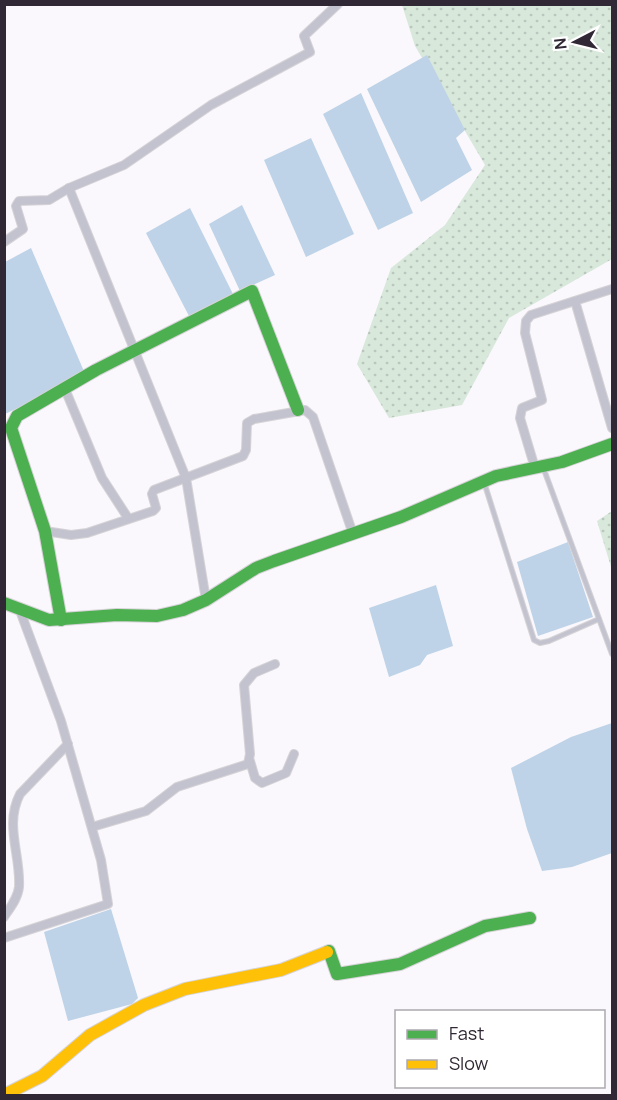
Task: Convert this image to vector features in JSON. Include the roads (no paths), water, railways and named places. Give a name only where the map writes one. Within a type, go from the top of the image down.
[{"type":"street","points":[[4,242],[23,229],[16,206],[19,201],[49,200],[69,188],[124,165],[211,105],[310,52],[304,36],[338,4]]},
{"type":"street","points":[[69,188],[186,478],[206,600]]},
{"type":"street","points":[[539,467],[520,418],[522,408],[542,400],[525,333],[526,321],[531,315],[612,289]]},
{"type":"street","points":[[61,620],[45,531],[11,428],[17,416],[96,370],[252,291],[298,410]]},
{"type":"street","points":[[575,301],[612,428]]},
{"type":"street","points":[[65,389],[102,478],[128,518]]},
{"type":"street","points":[[45,531],[80,534],[156,508],[152,494],[154,490],[243,456],[246,450],[247,423],[254,419],[305,410],[313,417],[352,534]]},
{"type":"street","points":[[4,603],[38,617],[61,620],[117,615],[157,616],[183,610],[206,600],[256,568],[436,503],[496,476],[539,467],[612,444]]},
{"type":"street","points":[[4,938],[108,904],[101,860],[68,744],[18,607]]},
{"type":"street","points":[[275,664],[254,673],[244,685],[250,761],[255,778],[261,783],[286,773],[294,754]]},
{"type":"street","points":[[4,917],[15,900],[19,886],[9,815],[20,794],[68,744]]},
{"type":"street","points":[[92,827],[146,811],[177,787],[243,766],[250,761]]},
{"type":"street","points":[[4,1095],[42,1076],[90,1035],[144,1005],[185,989],[281,969],[329,951],[337,974],[400,964],[485,926],[530,918]]},
{"type":"lane","points":[[539,467],[612,654]]},
{"type":"lane","points":[[484,481],[534,640],[540,643],[549,641],[599,619]]},
{"type":"water","points":[[427,55],[465,130],[456,138],[472,170],[421,202],[367,89]]},
{"type":"water","points":[[361,93],[413,213],[378,230],[323,114]]},
{"type":"water","points":[[311,138],[354,234],[306,257],[264,160]]},
{"type":"water","points":[[242,205],[275,275],[240,291],[209,224]]},
{"type":"water","points":[[190,208],[233,294],[189,316],[146,233]]},
{"type":"water","points":[[31,248],[86,376],[5,414],[5,262]]},
{"type":"water","points":[[568,542],[593,617],[538,636],[517,562]]},
{"type":"water","points":[[436,585],[453,646],[427,655],[420,665],[389,677],[369,608]]},
{"type":"water","points":[[612,723],[612,853],[572,867],[542,871],[527,829],[511,768],[571,737]]},
{"type":"water","points":[[111,909],[138,998],[132,1004],[68,1021],[44,932]]}]
